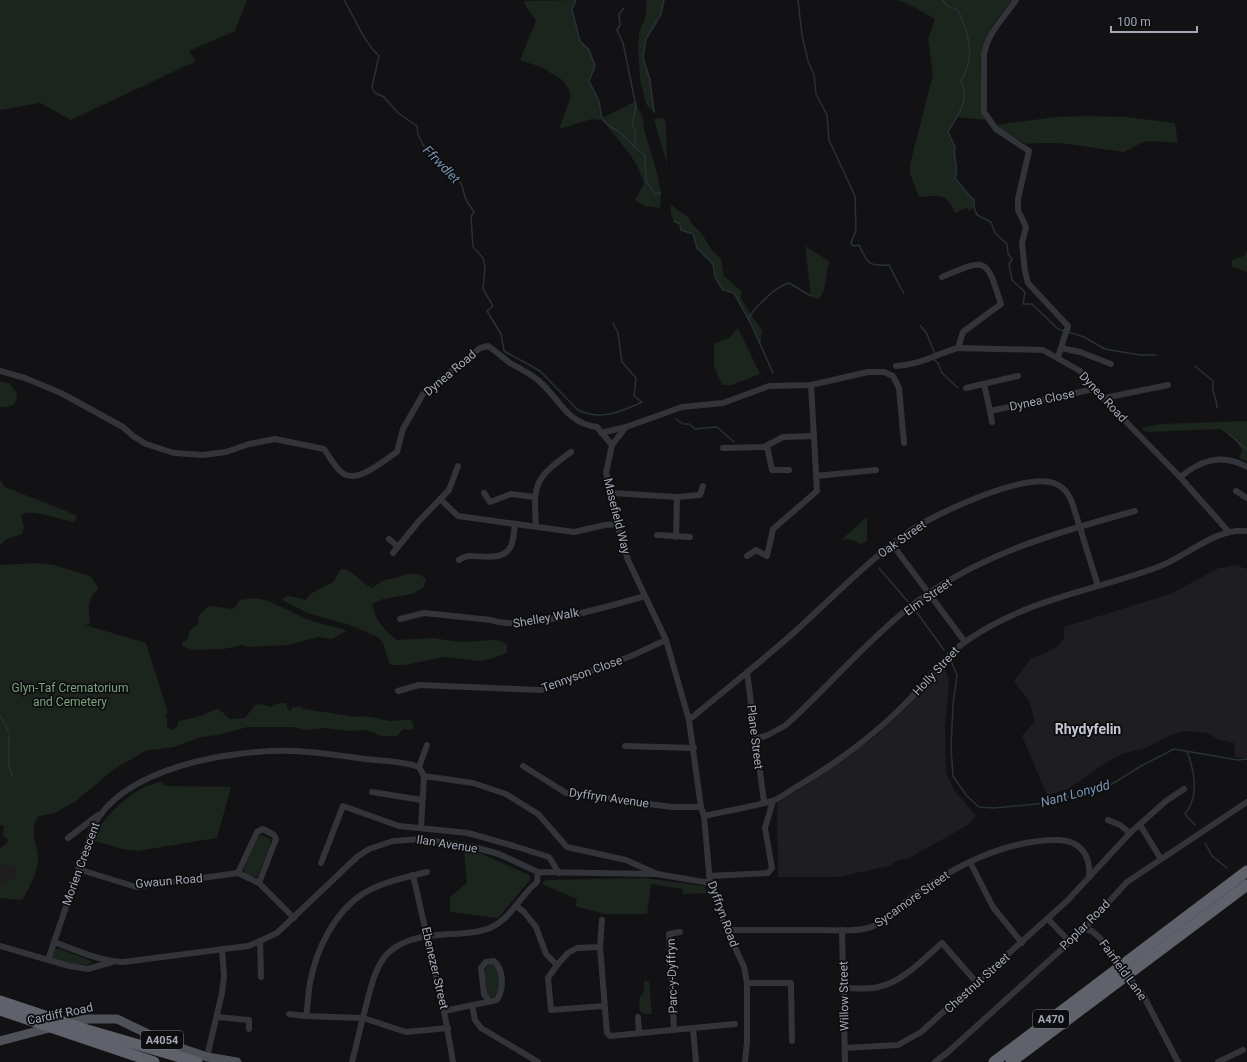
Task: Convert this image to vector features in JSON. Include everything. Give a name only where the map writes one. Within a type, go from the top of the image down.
[{"type":"highway","name":"A470","points":[[1139,960],[1247,871]]},
{"type":"highway","name":"A470","points":[[994,1062],[1247,885]]},
{"type":"highway","name":"A470","points":[[1011,1062],[1112,980]]},
{"type":"highway","points":[[0,1000],[31,1021],[202,1059]]},
{"type":"highway","points":[[0,1010],[48,1016],[79,1032],[154,1062]]},
{"type":"main road","name":"Cardiff Road","points":[[0,1041],[87,1019],[109,1018],[129,1024],[202,1059],[237,1062]]},
{"type":"street","points":[[1016,0],[996,25],[986,45],[984,54],[984,112],[996,129],[1029,151],[1018,199],[1018,210],[1026,227],[1022,243],[1024,272],[1028,283],[1068,326],[1058,357]]},
{"type":"street","points":[[942,277],[973,264],[981,264],[987,268],[992,275],[1001,304],[964,332],[958,348]]},
{"type":"street","name":"Dynea Road","points":[[0,371],[25,378],[62,393],[123,427],[133,436],[146,444],[174,454],[203,455],[226,452],[249,444],[275,439],[298,446],[320,448],[324,450],[343,474],[352,477],[360,476],[397,452],[403,430],[423,394],[480,348],[488,346],[511,363],[525,370],[540,381],[575,421],[587,426],[597,427],[612,444]]},
{"type":"street","name":"Dynea Road","points":[[896,366],[920,363],[958,348],[1043,350],[1058,357],[1080,371],[1094,389],[1180,477],[1228,531]]},
{"type":"street","points":[[1061,348],[1080,352],[1110,364]]},
{"type":"street","points":[[601,433],[626,427],[682,407],[723,403],[769,386],[811,385],[868,372],[884,372],[893,376],[899,388],[904,443]]},
{"type":"street","points":[[966,388],[1018,376]]},
{"type":"street","points":[[984,384],[992,422]]},
{"type":"street","points":[[748,556],[756,550],[767,556],[773,529],[817,491],[811,385]]},
{"type":"street","points":[[1104,398],[1168,385]]},
{"type":"street","name":"Dynea Close","points":[[990,411],[1094,389]]},
{"type":"street","name":"Masefield Way","points":[[626,427],[612,444],[606,473],[612,493],[617,524],[628,560],[666,640],[682,695]]},
{"type":"street","points":[[722,448],[767,446],[783,437],[814,436]]},
{"type":"street","points":[[767,446],[772,470],[789,470]]},
{"type":"street","points":[[536,526],[534,497],[538,482],[547,470],[569,454],[561,450]]},
{"type":"street","points":[[1180,477],[1191,468],[1212,459],[1233,460],[1247,467]]},
{"type":"street","points":[[393,553],[449,490],[458,466]]},
{"type":"street","points":[[816,476],[876,470]]},
{"type":"street","name":"Oak Street","points":[[689,720],[790,636],[863,568],[892,544],[930,519],[996,491],[1042,482],[1053,483],[1062,487],[1068,493],[1098,586]]},
{"type":"street","points":[[612,493],[677,497],[700,495],[702,486]]},
{"type":"street","points":[[1236,491],[1247,498]]},
{"type":"street","points":[[484,493],[490,502],[511,494],[534,497]]},
{"type":"street","points":[[676,537],[677,497]]},
{"type":"street","points":[[440,499],[458,516],[574,532],[605,525],[617,524]]},
{"type":"street","name":"Elm Street","points":[[755,739],[768,735],[786,725],[876,636],[916,603],[976,565],[1025,544],[1079,526],[1135,511]]},
{"type":"street","points":[[459,560],[469,555],[485,558],[497,556],[506,552],[511,546],[515,524]]},
{"type":"street","points":[[1228,531],[1247,531]]},
{"type":"street","name":"Holly Street","points":[[704,816],[773,801],[837,761],[884,726],[906,704],[948,655],[965,642],[1014,613],[1179,559],[1228,531]]},
{"type":"street","points":[[657,536],[690,538]]},
{"type":"street","points":[[389,539],[398,546]]},
{"type":"street","points":[[892,544],[965,642]]},
{"type":"street","name":"Shelley Walk","points":[[400,619],[424,613],[491,620],[501,624],[529,623],[608,606],[645,596]]},
{"type":"street","name":"Tennyson Close","points":[[398,691],[420,685],[541,690],[631,656],[666,640]]},
{"type":"street","name":"Plane Street","points":[[747,672],[764,802]]},
{"type":"street","name":"Dyffryn Road","points":[[682,695],[689,720],[694,748],[701,807],[704,816],[710,883],[744,967],[747,983],[747,1042],[744,1062]]},
{"type":"street","points":[[421,828],[424,776],[419,767],[427,745]]},
{"type":"street","points":[[625,746],[694,748]]},
{"type":"street","name":"Morien Crescent","points":[[48,960],[93,826],[99,814],[121,795],[141,782],[162,772],[208,759],[235,754],[295,751],[419,767]]},
{"type":"street","name":"Dyffryn Avenue","points":[[523,766],[566,793],[672,807],[701,807]]},
{"type":"street","points":[[424,776],[473,783],[498,791],[519,801],[538,814],[567,847],[626,860],[657,874],[710,883]]},
{"type":"street","name":"Chestnut Street","points":[[845,1048],[886,1046],[906,1042],[921,1032],[1048,919],[1130,833],[1166,801],[1184,789]]},
{"type":"street","points":[[372,792],[422,800]]},
{"type":"street","points":[[709,876],[768,873],[772,868],[765,828],[773,801]]},
{"type":"street","name":"Poplar Road","points":[[935,1062],[1084,929],[1127,882],[1247,802]]},
{"type":"street","points":[[321,863],[343,806],[399,826],[468,833],[549,857],[559,873]]},
{"type":"street","points":[[68,838],[99,814]]},
{"type":"street","points":[[1108,820],[1120,825],[1130,833]]},
{"type":"street","points":[[1140,825],[1161,859]]},
{"type":"street","points":[[259,883],[276,840],[274,835],[263,829],[257,832],[238,874],[259,883],[294,918]]},
{"type":"street","name":"Ilan Avenue","points":[[113,961],[248,946],[260,941],[277,933],[357,858],[369,849],[393,841],[422,839],[474,847],[499,854],[538,872],[657,874]]},
{"type":"street","name":"Sycamore Street","points":[[728,930],[862,930],[877,925],[921,890],[970,862],[1001,850],[1041,840],[1066,840],[1077,844],[1082,849],[1089,862],[1089,877]]},
{"type":"street","points":[[970,862],[993,907],[1022,942]]},
{"type":"street","name":"Gwaun Road","points":[[78,869],[136,887],[238,874]]},
{"type":"street","points":[[306,1016],[310,983],[320,949],[344,910],[363,894],[382,884],[427,872]]},
{"type":"street","points":[[352,1062],[373,976],[384,956],[400,943],[427,936],[479,931],[491,928],[507,918],[528,889],[537,882],[538,872]]},
{"type":"street","name":"Ebenezer Street","points":[[413,875],[448,1028],[453,1062]]},
{"type":"street","points":[[516,906],[532,920],[546,954],[557,965]]},
{"type":"street","points":[[1048,919],[1069,941]]},
{"type":"street","points":[[600,947],[577,948],[568,953],[557,965],[548,978],[551,1010],[604,1006],[600,947],[602,920]]},
{"type":"street","name":"Fairfield Lane","points":[[1084,929],[1092,931],[1100,938],[1143,995],[1178,1062]]},
{"type":"street","name":"Willow Street","points":[[842,930],[845,1062]]},
{"type":"street","name":"Parc-y-Dyffryn","points":[[674,1029],[668,934],[680,932]]},
{"type":"street","points":[[260,941],[260,977]]},
{"type":"street","points":[[54,942],[113,961]]},
{"type":"street","points":[[844,988],[877,988],[889,984],[909,971],[942,943],[977,983]]},
{"type":"street","points":[[0,946],[48,960],[88,968],[113,961]]},
{"type":"street","points":[[202,1059],[217,1016],[224,976],[222,949]]},
{"type":"street","points":[[444,1010],[498,1000],[502,992],[499,966],[494,961],[486,962],[481,968],[484,994],[489,1001]]},
{"type":"street","points":[[747,983],[791,983],[792,1041]]},
{"type":"street","points":[[472,1005],[475,1020],[481,1028],[538,1062]]},
{"type":"street","name":"Parc-y-Dyffryn","points":[[604,1006],[607,1033],[610,1036],[735,1024]]},
{"type":"street","points":[[290,1014],[363,1018],[406,1032],[448,1028]]},
{"type":"street","points":[[217,1016],[249,1020],[249,1029]]},
{"type":"street","points":[[638,1017],[639,1033]]},
{"type":"street","points":[[693,1028],[696,1062]]},
{"type":"street","points":[[1218,1062],[1243,1050]]},
{"type":"shaded area","points":[[1235,565],[1247,569],[1247,758],[1235,757],[1234,743],[1217,739],[1208,733],[1185,731],[1168,736],[1144,749],[1124,753],[1110,760],[1068,789],[1047,795],[1022,736],[1035,721],[1029,701],[1014,681],[1031,658],[1046,653],[1059,645],[1064,638],[1064,627],[1170,594],[1219,568]]},
{"type":"shaded area","points":[[942,666],[945,668],[949,682],[945,727],[946,773],[954,790],[976,816],[968,825],[909,858],[896,861],[889,866],[838,877],[778,877],[777,804],[873,738],[907,707]]},
{"type":"shaded area","points":[[6,864],[15,866],[17,873],[8,882],[0,886],[0,865]]},
{"type":"green space","points":[[0,0],[247,0],[235,31],[189,51],[196,61],[71,120],[40,103],[0,110]]},
{"type":"green space","points":[[576,0],[572,10],[580,41],[589,50],[595,66],[589,81],[599,101],[602,118],[635,102],[643,118],[644,129],[658,177],[661,193],[660,208],[645,206],[635,200],[644,184],[641,175],[632,158],[602,119],[592,119],[559,129],[571,96],[568,88],[561,79],[541,67],[520,60],[536,21],[524,3],[525,1]]},
{"type":"green space","points":[[647,0],[664,0],[661,14],[646,39],[643,58],[650,80],[654,112],[646,104],[640,79],[638,49],[639,32],[645,19]]},
{"type":"green space","points":[[898,0],[1013,0],[994,23],[982,49],[981,73],[985,120],[957,117],[948,132],[955,147],[955,178],[974,200],[974,207],[969,211],[967,208],[955,213],[949,202],[942,197],[919,197],[910,174],[910,164],[933,75],[928,39],[935,19]]},
{"type":"green space","points":[[1056,117],[1127,117],[1175,123],[1178,143],[1152,141],[1143,142],[1124,152],[1060,143],[1027,144],[1000,130],[996,125]]},
{"type":"green space","points":[[664,118],[666,123],[667,165],[654,119]]},
{"type":"green space","points":[[671,205],[689,218],[691,223],[702,234],[711,249],[721,259],[724,276],[741,291],[741,299],[762,331],[760,346],[752,326],[734,293],[723,290],[717,282],[713,264],[697,248],[693,234],[681,230],[680,224],[674,221],[671,213]]},
{"type":"green space","points":[[805,246],[829,261],[824,290],[820,298],[816,299],[811,296]]},
{"type":"green space","points":[[1247,251],[1247,272],[1231,266],[1232,260],[1244,256]]},
{"type":"green space","points":[[738,328],[760,374],[732,385],[722,385],[714,366],[714,344],[730,337]]},
{"type":"green space","points":[[0,381],[9,383],[17,393],[16,401],[13,405],[8,407],[0,407]]},
{"type":"green space","points":[[1247,421],[1247,462],[1239,458],[1242,450],[1235,439],[1220,429],[1146,432],[1141,428],[1161,424]]},
{"type":"green space","points":[[0,480],[5,487],[71,513],[77,517],[76,520],[73,522],[38,514],[26,513],[21,515],[24,528],[22,534],[5,540],[0,545]]},
{"type":"green space","points":[[867,517],[867,541],[861,544],[849,539],[841,540]]},
{"type":"green space","name":"Glyn-Taf Crematorium and Cemetery","points":[[38,563],[54,565],[90,576],[99,588],[92,596],[89,604],[90,624],[85,625],[146,643],[168,713],[165,716],[167,718],[167,727],[171,730],[176,728],[179,721],[200,716],[216,709],[220,710],[230,719],[245,718],[255,705],[260,704],[271,707],[280,703],[286,703],[288,709],[291,711],[292,708],[299,706],[304,709],[356,717],[370,717],[392,721],[410,720],[412,721],[414,728],[411,730],[403,729],[397,736],[381,736],[367,730],[347,731],[325,728],[306,730],[294,727],[248,727],[218,735],[201,737],[174,747],[145,751],[113,770],[76,801],[55,813],[39,816],[34,827],[34,838],[38,862],[32,882],[22,900],[0,898],[0,886],[8,882],[17,873],[15,866],[0,865],[0,848],[7,843],[8,840],[3,835],[4,826],[0,825],[0,565]]},
{"type":"green space","points":[[341,569],[349,571],[372,588],[384,580],[407,574],[419,574],[426,579],[424,587],[412,594],[383,599],[372,604],[378,620],[397,640],[432,638],[461,642],[493,640],[501,641],[507,645],[507,653],[480,661],[444,657],[405,665],[392,665],[389,662],[383,643],[378,637],[350,625],[308,613],[282,600],[289,596],[306,600],[310,594],[333,582]]},
{"type":"green space","points":[[256,598],[271,602],[316,623],[346,631],[332,639],[319,637],[287,645],[250,647],[241,645],[224,649],[193,650],[182,646],[182,642],[187,640],[190,630],[198,624],[199,616],[206,608],[211,606],[233,609],[240,600]]},
{"type":"green space","points":[[161,782],[166,786],[231,787],[217,838],[137,851],[122,849],[92,840],[104,821],[120,804],[140,789]]},
{"type":"green space","points":[[262,835],[270,839],[271,843],[259,873],[257,877],[245,874],[244,869],[257,837]]},
{"type":"green space","points":[[464,851],[478,852],[529,875],[531,879],[498,918],[450,912],[450,897],[467,883]]},
{"type":"green space","points":[[644,878],[704,886],[707,891],[706,893],[683,894],[683,889],[651,884],[647,914],[604,914],[575,906],[577,899],[542,884],[545,880]]},
{"type":"green space","points":[[55,949],[60,949],[92,961],[88,965],[69,964],[53,959],[51,956]]},
{"type":"green space","points":[[490,964],[494,964],[500,977],[499,992],[493,998],[488,996],[484,979],[485,970]]},
{"type":"green space","points":[[644,981],[649,981],[652,1014],[644,1014],[640,1011],[639,999],[644,991]]},
{"type":"waterway","name":"Ffrwdlet","points":[[344,0],[368,43],[379,56],[372,87],[375,93],[384,97],[398,113],[417,126],[418,135],[428,154],[435,154],[437,159],[457,176],[466,200],[474,212],[471,216],[473,247],[483,258],[485,267],[483,289],[493,306],[487,311],[501,334],[504,351],[540,371],[578,410],[594,415],[618,412],[642,402],[634,396],[636,378],[622,362],[618,333],[613,323]]},
{"type":"waterway","points":[[576,0],[572,10],[580,41],[589,50],[595,66],[589,81],[599,101],[602,119],[618,131],[645,156],[646,181],[655,194],[661,193]]},
{"type":"waterway","points":[[654,112],[650,80],[643,58],[646,39],[661,14],[664,0]]},
{"type":"waterway","points":[[798,0],[802,35],[808,61],[814,75],[816,94],[827,115],[829,140],[855,196],[856,230],[851,243],[853,246],[859,245],[867,260],[873,264],[889,265],[904,294]]},
{"type":"waterway","points":[[942,0],[949,7],[958,10],[968,36],[970,54],[966,72],[961,81],[964,95],[962,107],[948,132],[955,147],[954,155],[957,170],[955,178],[974,200],[974,207],[977,215],[991,222],[995,233],[1007,244],[1008,254],[1012,259],[1009,264],[1012,280],[1025,292],[1023,304],[1032,304],[1058,329],[1064,331]]},
{"type":"waterway","name":"Nant Lonydd","points":[[624,8],[619,14],[620,25],[617,30],[623,43],[636,106],[632,126],[636,131],[634,147]]},
{"type":"waterway","points":[[674,221],[680,224],[681,230],[693,234],[697,248],[713,264],[715,277],[723,290],[734,293],[752,326],[773,373]]},
{"type":"waterway","points":[[748,319],[766,298],[778,288],[789,283],[811,296]]},
{"type":"waterway","points":[[920,325],[927,334],[935,354]]},
{"type":"waterway","points":[[1068,332],[1084,337],[1105,349],[1140,355],[1156,355]]},
{"type":"waterway","points":[[933,359],[938,363],[942,373],[958,388]]},
{"type":"waterway","points":[[1195,366],[1213,381],[1213,393],[1217,408]]},
{"type":"waterway","name":"Ffrwdlet","points":[[676,419],[683,424],[689,424],[695,429],[717,427],[734,442]]},
{"type":"waterway","points":[[1229,434],[1247,450]]},
{"type":"waterway","name":"Nant Lonydd","points":[[879,568],[910,604]]},
{"type":"waterway","name":"Nant Lonydd","points":[[913,607],[944,650]]},
{"type":"waterway","name":"Nant Lonydd","points":[[951,661],[957,675],[953,705],[951,747],[953,776],[966,795],[979,807],[994,808],[1047,803],[1112,784],[1141,766],[1174,749],[1238,760],[1247,759]]},
{"type":"waterway","points":[[0,715],[9,732]]},
{"type":"waterway","points":[[9,736],[9,751]]},
{"type":"waterway","points":[[1187,751],[1192,767],[1194,791],[1190,807],[1185,814],[1195,825]]},
{"type":"waterway","points":[[9,753],[9,766],[12,775]]},
{"type":"waterway","points":[[1205,843],[1212,856],[1227,868]]},
{"type":"district","name":"Rhydyfelin","points":[[1088,729]]}]
